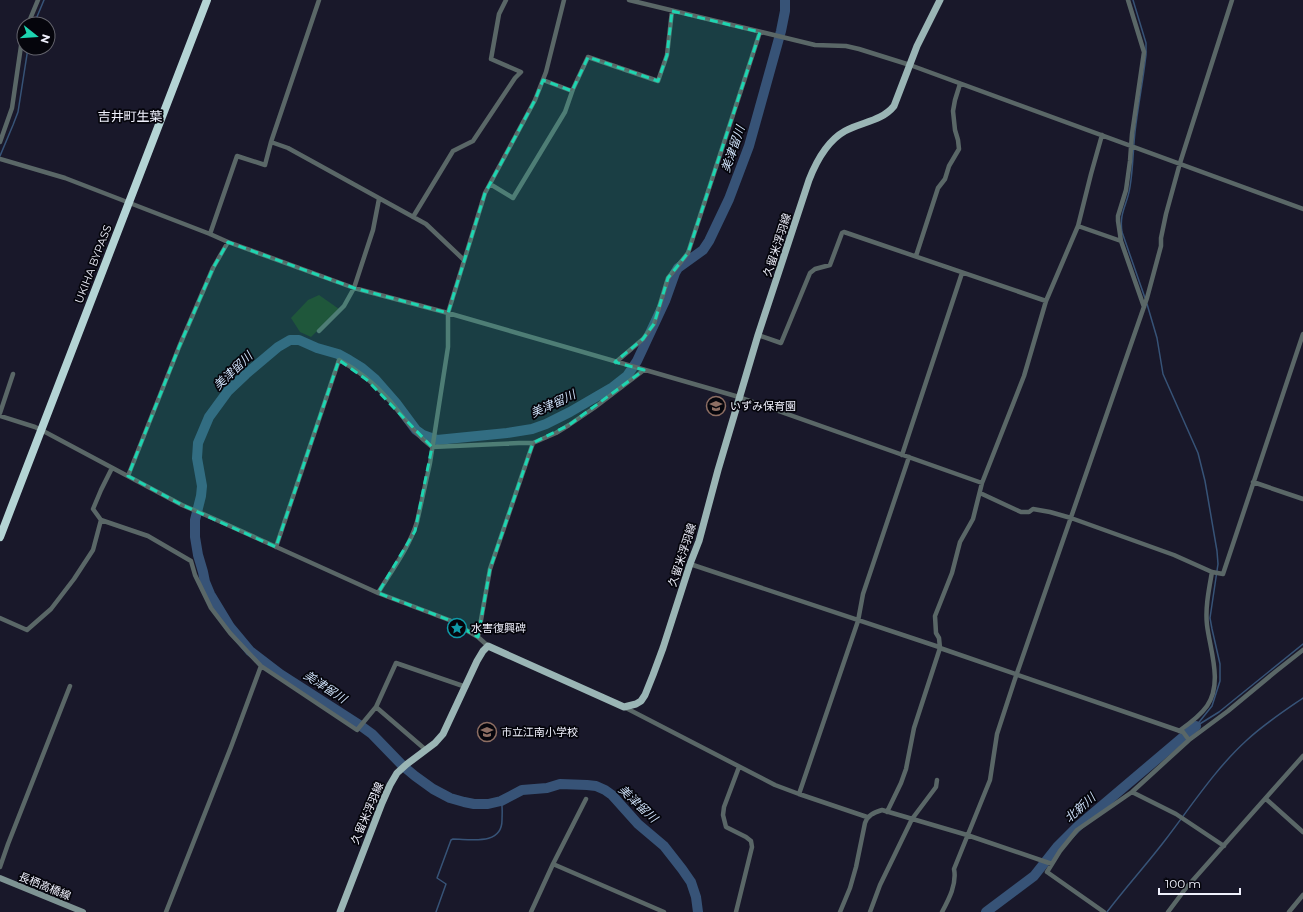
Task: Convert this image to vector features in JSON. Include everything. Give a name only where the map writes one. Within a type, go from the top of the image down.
[{"type":"highway","name":"UKIHA BYPASS","points":[[0,537],[207,0]]},
{"type":"main road","name":"久留米浮羽線","points":[[624,707],[636,704],[641,701],[645,695],[663,648],[699,541],[758,335],[809,180],[817,162],[833,141],[844,132],[882,116],[890,111],[894,106],[917,46],[940,0]]},
{"type":"main road","name":"久留米浮羽線","points":[[340,912],[382,803],[398,773],[407,764],[435,743],[443,734],[477,661],[488,646]]},
{"type":"main road","points":[[488,646],[624,707]]},
{"type":"main road","name":"長栖高橋線","points":[[0,878],[83,912]]},
{"type":"street","points":[[31,16],[38,0]]},
{"type":"street","points":[[210,234],[237,156],[265,165],[271,142],[318,0]]},
{"type":"street","points":[[413,217],[453,151],[473,141],[515,78],[521,72],[491,59],[499,14],[506,0]]},
{"type":"street","points":[[378,593],[415,531],[422,504],[433,446],[448,347],[448,313],[485,193],[535,100],[543,80],[564,0]]},
{"type":"street","points":[[629,0],[814,45],[846,46],[860,49],[910,65],[1303,209]]},
{"type":"street","points":[[1128,0],[1144,52],[1133,146],[1126,190],[1118,216],[1118,221],[1121,241],[1144,305]]},
{"type":"street","points":[[942,912],[950,895],[956,876],[954,869],[990,780],[997,734],[1016,676],[1147,298],[1161,246],[1161,238],[1166,214],[1180,163],[1232,0]]},
{"type":"street","points":[[490,184],[513,198],[565,112],[572,91],[588,57],[658,81],[668,55],[672,11]]},
{"type":"street","points":[[616,362],[643,339],[654,324],[668,278],[688,253],[760,32]]},
{"type":"street","points":[[0,142],[12,108],[20,56]]},
{"type":"street","points":[[543,80],[572,91]]},
{"type":"street","points":[[916,256],[938,188],[945,179],[949,166],[959,149],[953,110],[960,84]]},
{"type":"street","points":[[887,812],[906,769],[914,728],[940,648],[939,638],[936,632],[935,616],[952,573],[960,542],[972,519],[982,483],[1024,376],[1046,301],[1078,226],[1102,135]]},
{"type":"street","points":[[271,142],[288,148],[426,224],[464,260]]},
{"type":"street","points":[[2,159],[65,178],[228,242],[354,288],[448,313],[739,397],[982,483]]},
{"type":"street","points":[[319,331],[344,306],[354,288],[373,230],[379,199]]},
{"type":"street","points":[[1078,226],[1121,241]]},
{"type":"street","points":[[758,335],[781,343],[810,273],[815,269],[830,266],[842,233],[844,232],[1046,301]]},
{"type":"street","points":[[128,476],[179,347],[213,268],[228,242]]},
{"type":"street","points":[[902,455],[962,273]]},
{"type":"street","points":[[980,493],[1021,512],[1029,512],[1033,508],[1071,518],[1174,555],[1213,572],[1223,574],[1303,334]]},
{"type":"street","points":[[276,547],[339,360],[353,367],[384,395],[421,439],[433,446],[533,443],[556,433],[594,408],[644,370]]},
{"type":"street","points":[[13,374],[0,415],[41,430],[182,505],[378,593],[449,620],[478,637],[488,646]]},
{"type":"street","points":[[478,637],[490,569],[533,443]]},
{"type":"street","points":[[799,794],[858,621],[863,594],[909,457]]},
{"type":"street","points":[[112,468],[93,509],[101,520],[148,536],[191,561],[195,575],[211,608],[230,633],[261,666],[358,730],[376,707],[396,663],[466,687]]},
{"type":"street","points":[[1253,482],[1303,499]]},
{"type":"street","points":[[0,618],[27,630],[51,609],[74,579],[93,550],[101,520]]},
{"type":"street","points":[[690,564],[940,648],[1016,676],[1181,732],[1188,739]]},
{"type":"street","points":[[1181,732],[1207,707],[1214,690],[1215,680],[1213,655],[1207,623],[1207,609],[1213,572]]},
{"type":"street","points":[[1104,912],[1046,872],[1050,863],[1077,830],[1132,792],[1188,739],[1228,711],[1303,650]]},
{"type":"street","points":[[166,912],[228,755],[261,666]]},
{"type":"street","points":[[0,867],[70,686]]},
{"type":"street","points":[[376,707],[426,750]]},
{"type":"street","points":[[624,707],[775,785],[867,817]]},
{"type":"street","points":[[1168,912],[1186,888],[1303,756]]},
{"type":"street","points":[[736,912],[752,847],[751,841],[746,837],[726,827],[723,815],[724,807],[739,767]]},
{"type":"street","points":[[870,912],[880,885],[912,819],[936,787],[937,780]]},
{"type":"street","points":[[1132,792],[1178,816],[1224,846]]},
{"type":"street","points":[[1266,798],[1303,832]]},
{"type":"street","points":[[531,912],[553,864],[586,799]]},
{"type":"street","points":[[840,912],[850,888],[856,867],[867,817],[882,810],[967,835],[1050,863]]},
{"type":"street","points":[[553,864],[664,912]]},
{"type":"street","points":[[1289,912],[1303,895]]},
{"type":"highlighted area","points":[[672,11],[760,32],[688,253],[668,278],[654,324],[643,339],[615,362],[644,370],[569,425],[533,443],[490,569],[478,637],[449,620],[378,593],[415,531],[432,447],[367,380],[339,360],[276,547],[182,505],[128,476],[179,347],[213,268],[228,242],[354,288],[448,313],[485,193],[535,100],[543,80],[572,91],[588,57],[658,81],[667,55]]},
{"type":"green space","points":[[319,295],[339,309],[311,337],[300,332],[291,318],[308,300]]},
{"type":"waterway","points":[[37,16],[44,0]]},
{"type":"waterway","name":"美津留川","points":[[698,912],[696,897],[691,882],[682,869],[664,846],[638,824],[612,795],[605,790],[596,786],[560,784],[547,788],[522,790],[501,801],[488,804],[474,804],[450,798],[433,789],[415,776],[403,766],[372,734],[280,674],[250,651],[230,627],[210,594],[205,582],[198,555],[195,537],[195,520],[202,486],[197,458],[198,443],[209,417],[228,391],[278,347],[290,340],[299,340],[317,348],[338,354],[362,368],[375,379],[396,403],[416,430],[423,435],[437,440],[532,429],[570,412],[613,387],[627,376],[637,361],[665,301],[678,268],[703,250],[709,241],[729,199],[749,146],[781,31],[785,11],[785,0]]},
{"type":"waterway","points":[[1133,0],[1146,43],[1146,55],[1135,132],[1129,194],[1122,214],[1121,225],[1122,232],[1145,298]]},
{"type":"waterway","points":[[0,156],[18,112],[27,56]]},
{"type":"waterway","points":[[1147,304],[1157,338],[1163,374],[1198,453],[1205,481],[1217,551],[1218,564],[1210,618],[1220,664],[1220,681],[1212,706],[1196,726]]},
{"type":"waterway","points":[[1198,725],[1219,712],[1303,644]]},
{"type":"waterway","points":[[1107,912],[1159,848],[1225,762],[1260,729],[1303,698]]},
{"type":"waterway","name":"北新川","points":[[986,912],[1034,876],[1057,847],[1078,826],[1196,726]]},
{"type":"waterway","points":[[436,912],[446,884],[437,878],[451,840],[484,839],[497,834],[501,828],[502,820],[501,801]]},
{"type":"place","name":"いずみ保育園","points":[[716,406]]},
{"type":"place","name":"水害復興碑","points":[[457,628]]},
{"type":"place","name":"市立江南小学校","points":[[487,732]]},
{"type":"district","name":"吉井町生葉","points":[[130,116]]}]
